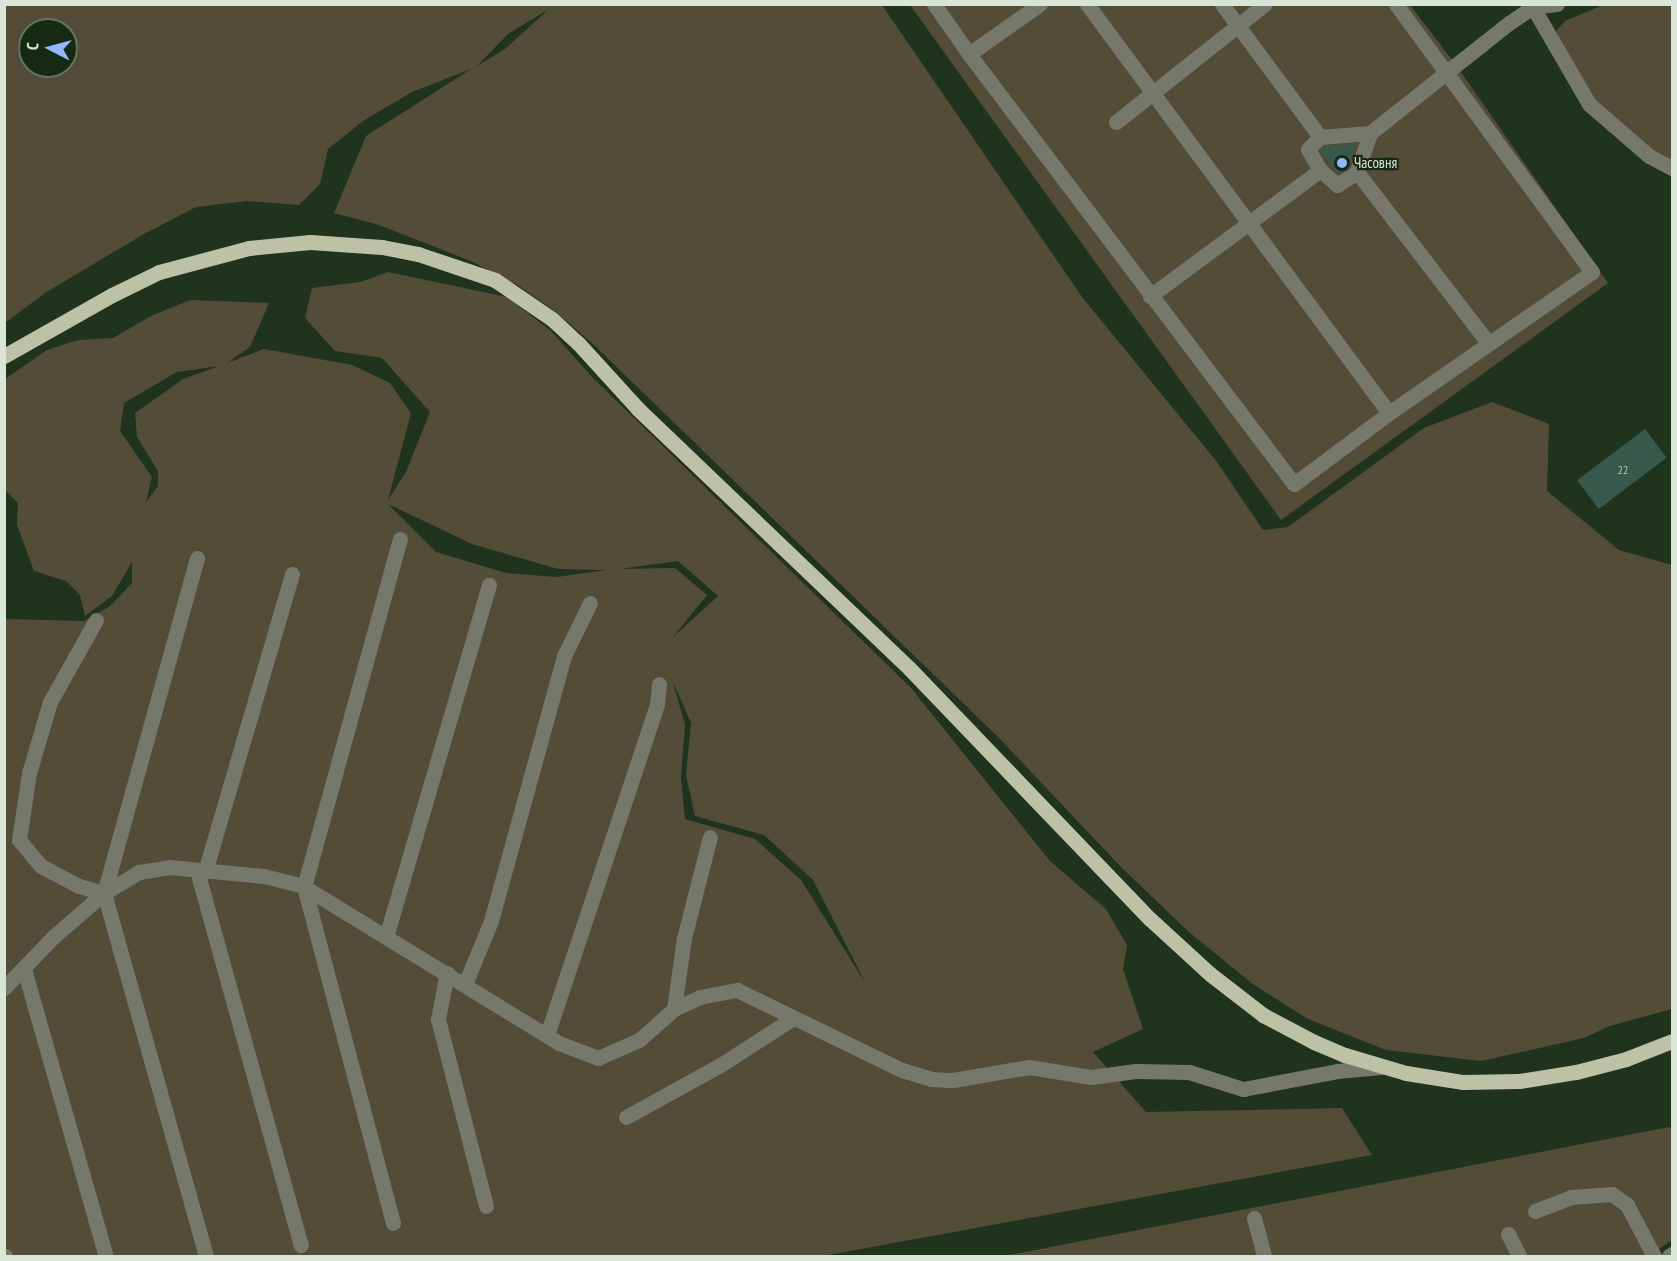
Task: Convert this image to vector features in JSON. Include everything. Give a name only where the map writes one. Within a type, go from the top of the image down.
[{"type":"main road","points":[[4,356],[111,295],[159,272],[223,253],[269,245],[332,242],[382,247],[418,254],[495,280],[552,319],[578,343],[639,409],[909,668],[1150,919],[1210,974],[1263,1015],[1314,1042],[1381,1067],[1463,1082],[1519,1081],[1600,1066],[1672,1041]]},
{"type":"street","points":[[934,4],[1150,296],[1294,484],[1389,412],[1592,272],[1396,4]]},
{"type":"street","points":[[969,54],[1040,4]]},
{"type":"street","points":[[1087,4],[1389,412]]},
{"type":"street","points":[[1222,4],[1320,137]]},
{"type":"street","points":[[1116,122],[1265,4]]},
{"type":"street","points":[[1370,133],[1320,137],[1308,149],[1320,170],[1337,185],[1357,172],[1370,133],[1446,71],[1532,6],[1557,4]]},
{"type":"street","points":[[1532,6],[1589,104],[1649,156],[1672,168]]},
{"type":"street","points":[[1150,296],[1320,170]]},
{"type":"street","points":[[1357,172],[1488,343]]},
{"type":"street","points":[[393,1222],[304,887],[400,539]]},
{"type":"street","points":[[197,558],[104,893],[206,1257]]},
{"type":"street","points":[[292,574],[206,869],[199,878],[301,1245]]},
{"type":"street","points":[[386,937],[489,585]]},
{"type":"street","points":[[465,984],[491,921],[564,656],[590,603]]},
{"type":"street","points":[[96,620],[50,702],[30,773],[19,840],[42,866],[79,886],[104,893]]},
{"type":"street","points":[[547,1035],[657,704],[659,684]]},
{"type":"street","points":[[674,1009],[684,938],[710,837]]},
{"type":"street","points":[[4,988],[54,937],[104,893],[139,872],[169,867],[206,869],[264,876],[304,887],[547,1035],[598,1058],[639,1040],[674,1009],[700,997],[737,990],[902,1070],[931,1079],[953,1080],[1029,1067],[1091,1077],[1136,1071],[1188,1072],[1243,1089],[1337,1071],[1381,1067]]},
{"type":"street","points":[[24,969],[106,1257]]},
{"type":"street","points":[[447,973],[438,1018],[486,1206]]},
{"type":"street","points":[[626,1117],[722,1064],[793,1018]]},
{"type":"street","points":[[1535,1210],[1571,1197],[1612,1194],[1627,1205],[1654,1257]]},
{"type":"street","points":[[1254,1218],[1264,1257]]},
{"type":"street","points":[[1509,1234],[1519,1257]]},
{"type":"shaded area","points":[[5,5],[882,5],[1082,297],[1217,462],[1263,530],[1288,527],[1424,428],[1492,402],[1549,424],[1547,491],[1619,550],[1672,565],[1672,1009],[1610,1026],[1584,1038],[1481,1061],[1386,1050],[1308,1019],[1254,985],[1190,933],[1120,866],[1000,739],[594,345],[556,312],[519,286],[471,261],[379,225],[334,213],[366,136],[471,69],[412,92],[363,121],[328,149],[320,184],[299,205],[247,201],[196,207],[144,234],[45,293],[5,323]],"holes":[[[549,9],[505,49],[477,66],[508,34]]]},
{"type":"shaded area","points":[[910,5],[1410,5],[1456,65],[1608,283],[1281,520]]},
{"type":"shaded area","points":[[1603,5],[1672,5],[1672,175],[1621,139],[1548,41],[1565,21]]},
{"type":"shaded area","points":[[388,272],[507,297],[551,331],[593,378],[911,688],[1050,861],[1106,909],[1127,945],[1123,969],[1143,1029],[1093,1052],[1146,1112],[1342,1108],[1372,1155],[823,1256],[5,1256],[5,619],[84,621],[110,606],[132,583],[132,562],[112,596],[85,616],[80,595],[66,581],[34,571],[17,525],[18,503],[5,490],[5,379],[47,350],[78,340],[113,338],[151,316],[190,300],[269,303],[250,347],[227,363],[264,349],[352,365],[390,383],[411,413],[388,500],[406,472],[430,412],[382,358],[335,351],[305,318],[312,288],[360,282]],"holes":[[[219,366],[183,379],[135,413],[137,437],[158,471],[158,486],[146,502],[152,477],[120,431],[124,403],[177,372]],[[388,504],[472,544],[558,569],[606,570],[557,577],[506,573],[436,552]],[[678,561],[718,596],[672,638],[707,595],[675,568],[620,569]],[[673,682],[691,723],[686,775],[695,816],[764,835],[813,880],[866,984],[801,880],[755,839],[685,819],[681,777],[685,725]]]},
{"type":"shaded area","points":[[1669,1127],[1672,1129],[1672,1240],[1649,1256],[1004,1256]]},
{"type":"building","name":"Часовня","points":[[1356,144],[1349,166],[1338,173],[1320,151],[1324,146]]},
{"type":"building","points":[[1645,429],[1667,458],[1599,509],[1577,480]]},
{"type":"place","name":"Часовня","points":[[1342,163]]}]
